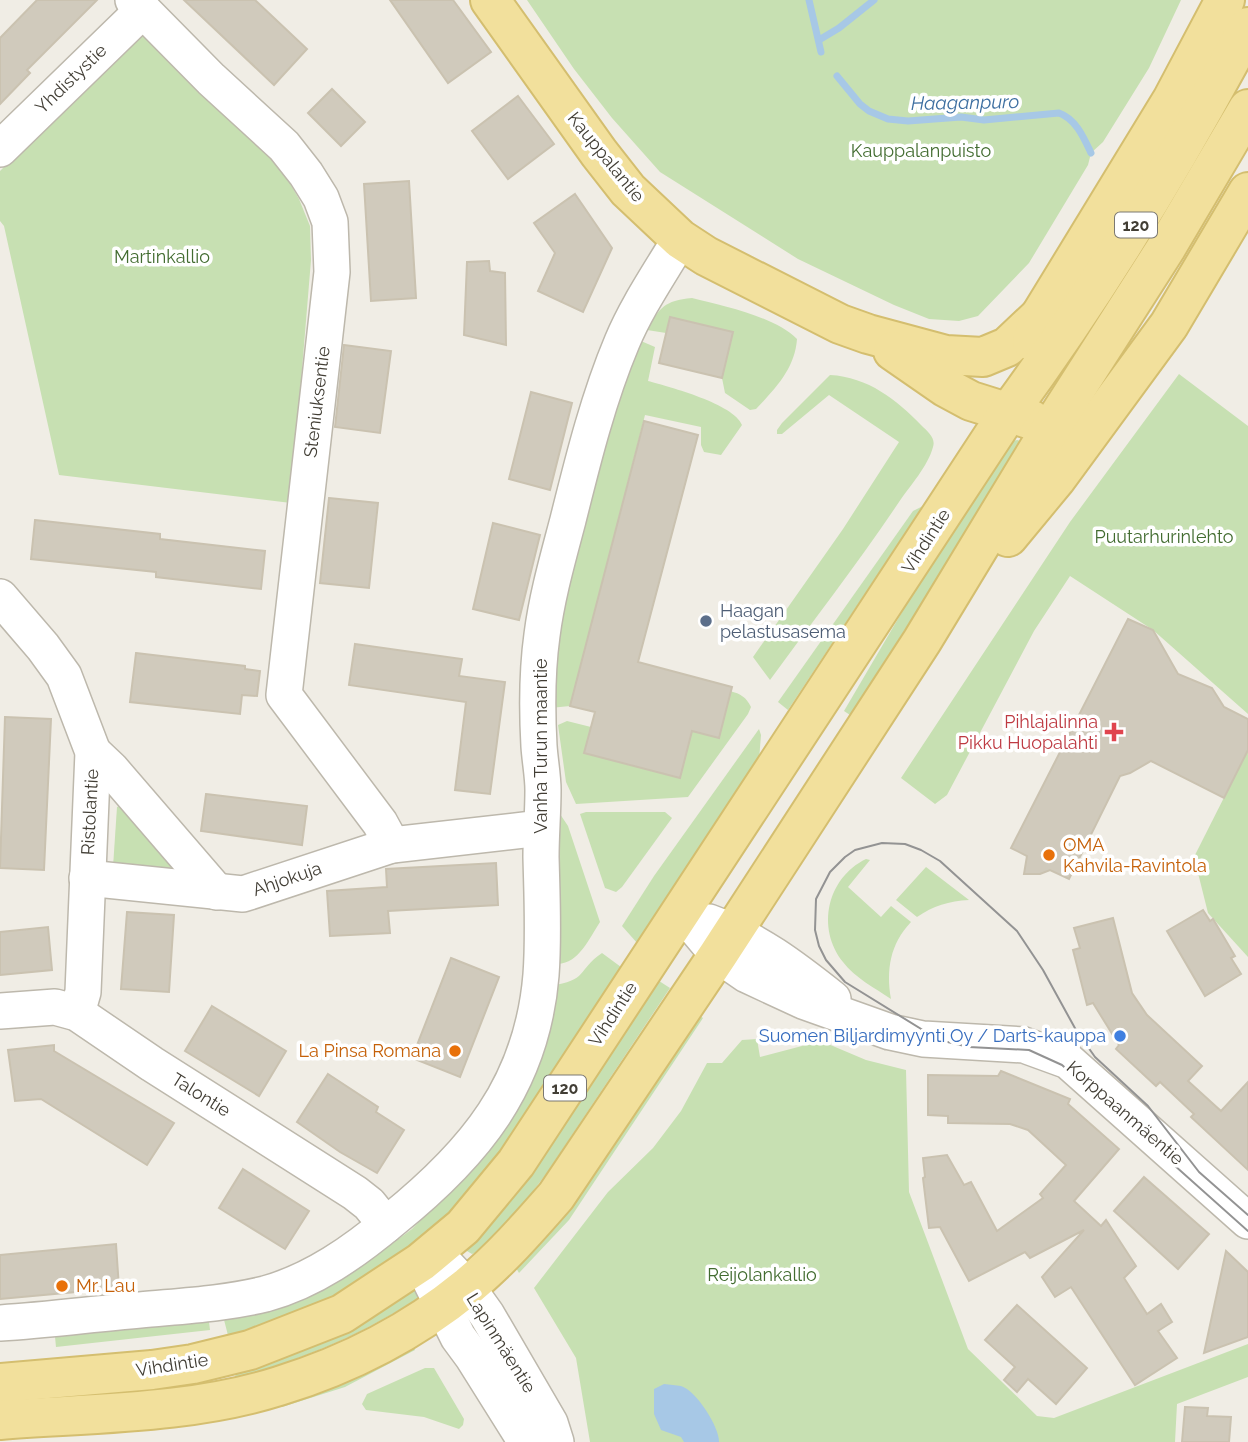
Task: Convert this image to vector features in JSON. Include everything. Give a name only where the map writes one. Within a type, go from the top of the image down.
[{"type":"main road","name":"Kauppalantie","points":[[490,0],[628,190],[680,239],[706,256],[840,324],[946,355],[983,357],[1007,347],[1040,316]]},
{"type":"main road","name":"Vihdintie","points":[[1008,413],[1040,316],[1172,100],[1225,0]]},
{"type":"main road","name":"Vihdintie","points":[[0,1383],[152,1370],[193,1364],[250,1350],[342,1314],[427,1257],[463,1227],[516,1163],[1008,413],[1066,334],[1202,116],[1248,27]]},
{"type":"main road","name":"120","points":[[0,1420],[165,1408],[279,1386],[359,1356],[454,1297],[501,1257],[556,1196],[922,641],[1056,420],[1166,248],[1248,109]]},
{"type":"main road","points":[[922,641],[1056,480],[1105,414],[1169,325],[1248,192]]},
{"type":"main road","name":"Kauppalantie","points":[[868,334],[945,387],[971,401],[1028,420],[1056,420],[1105,414]]},
{"type":"street","name":"Yhdistystie","points":[[0,149],[138,5]]},
{"type":"street","name":"Steniuksentie","points":[[138,5],[211,79],[284,146],[321,198],[330,222],[332,272],[284,695],[384,828],[392,845]]},
{"type":"street","name":"Vanha Turun maantie","points":[[386,1225],[427,1192],[486,1129],[511,1087],[532,1031],[541,971],[543,925],[543,788],[538,693],[542,635],[550,592],[580,472],[622,340],[680,239]]},
{"type":"street","name":"Ristolantie","points":[[0,597],[64,676],[93,752],[83,992],[77,1013]]},
{"type":"street","points":[[93,752],[111,769],[216,892]]},
{"type":"street","name":"Ahjokuja","points":[[87,878],[243,894],[392,845],[541,828]]},
{"type":"street","name":"Korppaanmäentie","points":[[681,911],[725,943],[765,948],[860,1021],[890,1032],[923,1039],[1024,1045],[1068,1061],[1248,1221]]},
{"type":"street","name":"Talontie","points":[[0,1011],[55,1007],[77,1013],[355,1193],[369,1204],[386,1225]]},
{"type":"street","points":[[0,1323],[215,1303],[264,1294],[286,1287],[323,1269],[359,1247],[386,1225]]},
{"type":"street","name":"Lapinmäentie","points":[[427,1257],[454,1297],[503,1341],[550,1423],[556,1442]]},
{"type":"street","name":"Lapinmäentie","points":[[454,1297],[458,1337],[526,1442]]},
{"type":"green space","name":"Kauppalanpuisto","points":[[527,0],[1181,0],[1149,68],[1103,142],[1091,153],[1088,165],[1029,263],[978,316],[959,321],[929,319],[798,259],[660,172],[612,118],[574,69]]},
{"type":"green space","name":"Martinkallio","points":[[144,27],[276,159],[299,199],[310,226],[311,260],[291,503],[59,475],[4,226],[0,221],[0,171]]},
{"type":"green space","points":[[692,298],[762,318],[797,339],[793,359],[788,368],[756,409],[750,410],[725,393],[722,378],[733,332],[671,317],[666,333],[647,330],[664,306]]},
{"type":"green space","points":[[641,341],[655,347],[648,381],[715,403],[737,417],[742,425],[721,455],[704,452],[701,445],[701,427],[645,415],[570,706],[550,708],[561,594],[626,376]]},
{"type":"green space","name":"Puutarhurinlehto","points":[[1179,374],[1248,426],[1248,714],[1153,630],[1070,576],[1034,631],[947,795],[935,804],[901,778],[1070,522]]},
{"type":"green space","points":[[830,375],[857,380],[881,391],[929,433],[933,447],[918,476],[770,680],[753,657],[843,529],[899,442],[829,395],[782,434],[777,434],[782,423]]},
{"type":"green space","points":[[1018,440],[1022,443],[850,715],[844,711],[919,583],[1011,441]]},
{"type":"green space","points":[[923,506],[788,710],[778,702],[913,511]]},
{"type":"green space","points":[[730,691],[743,696],[751,707],[688,797],[576,804],[566,782],[558,725],[567,721],[591,727],[679,778],[692,731]]},
{"type":"green space","points":[[759,729],[759,760],[638,944],[622,926],[654,876]]},
{"type":"green space","points":[[1248,750],[1248,957],[1208,913],[1194,857]]},
{"type":"green space","points":[[124,804],[182,870],[113,867],[117,807]]},
{"type":"green space","points":[[558,811],[568,826],[600,922],[581,951],[568,962],[561,964],[552,963]]},
{"type":"green space","points":[[665,812],[672,818],[616,892],[605,888],[580,814]]},
{"type":"green space","points":[[866,859],[870,860],[848,887],[881,917],[891,906],[911,922],[898,939],[891,958],[891,999],[848,968],[835,949],[830,934],[828,919],[834,891],[853,867]]},
{"type":"green space","points":[[926,867],[969,900],[942,905],[917,917],[896,900]]},
{"type":"green space","points":[[602,953],[621,967],[504,1149],[468,1194],[426,1235],[330,1302],[230,1343],[223,1316],[270,1308],[359,1268],[412,1229],[467,1171],[550,986],[577,978]]},
{"type":"green space","points":[[656,979],[670,988],[546,1174],[525,1202],[477,1252],[472,1254],[467,1251],[467,1245]]},
{"type":"green space","points":[[697,1014],[703,1018],[569,1220],[519,1273],[515,1266]]},
{"type":"green space","name":"Reijolankallio","points":[[757,1039],[760,1057],[821,1041],[866,1060],[906,1070],[909,1192],[968,1349],[1037,1416],[1054,1418],[1248,1344],[1248,1377],[1177,1404],[1175,1442],[590,1442],[576,1358],[534,1288],[608,1192],[653,1148],[681,1111],[707,1063],[722,1063],[742,1040]]},
{"type":"green space","points":[[420,1287],[423,1295],[355,1334],[310,1354],[236,1379],[234,1368],[394,1293]]},
{"type":"green space","points":[[208,1314],[210,1330],[56,1347],[54,1326]]},
{"type":"green space","points":[[413,1345],[415,1350],[345,1387],[282,1407],[280,1399]]},
{"type":"green space","points":[[425,1368],[434,1368],[464,1419],[459,1429],[424,1417],[366,1410],[362,1404],[367,1394]]},
{"type":"water","points":[[664,1384],[681,1386],[693,1394],[716,1428],[719,1442],[684,1442],[681,1437],[661,1430],[654,1414],[654,1389]]},
{"type":"building","points":[[37,0],[97,0],[27,70],[30,73],[0,104],[0,38]]},
{"type":"building","points":[[184,0],[255,0],[307,49],[274,85]]},
{"type":"building","points":[[390,0],[453,0],[491,52],[448,83]]},
{"type":"building","points":[[332,89],[365,122],[341,146],[308,113]]},
{"type":"building","points":[[518,96],[554,144],[508,179],[472,131]]},
{"type":"building","points":[[409,181],[416,298],[371,301],[364,184]]},
{"type":"building","points":[[575,194],[612,248],[583,312],[538,291],[555,253],[534,223]]},
{"type":"building","points":[[489,261],[490,271],[505,273],[506,345],[464,335],[467,262]]},
{"type":"building","points":[[670,317],[733,332],[722,378],[659,363]]},
{"type":"building","points":[[344,345],[391,351],[380,433],[335,427]]},
{"type":"building","points":[[531,392],[572,403],[550,490],[509,479]]},
{"type":"building","points":[[644,421],[698,435],[638,662],[732,687],[719,738],[692,731],[680,778],[584,753],[595,712],[570,706]]},
{"type":"building","points":[[329,498],[378,503],[369,588],[320,583]]},
{"type":"building","points":[[35,520],[160,534],[160,539],[265,551],[261,589],[156,577],[156,572],[31,559]]},
{"type":"building","points":[[493,523],[540,535],[519,620],[473,609]]},
{"type":"building","points":[[1128,619],[1153,630],[1178,674],[1212,688],[1224,707],[1248,719],[1248,750],[1224,798],[1151,761],[1120,776],[1069,879],[1050,870],[1040,874],[1024,874],[1027,856],[1011,848]]},
{"type":"building","points":[[355,644],[462,659],[459,676],[505,682],[490,794],[455,790],[466,702],[349,685]]},
{"type":"building","points":[[136,653],[245,666],[245,669],[260,671],[257,696],[242,695],[240,714],[130,702]]},
{"type":"building","points":[[5,717],[51,719],[44,870],[0,868]]},
{"type":"building","points":[[206,794],[307,806],[302,845],[201,831]]},
{"type":"building","points":[[496,863],[498,905],[388,911],[390,933],[330,936],[327,891],[387,887],[386,869]]},
{"type":"building","points":[[1203,910],[1210,921],[1213,919],[1235,956],[1231,958],[1241,974],[1205,996],[1167,931]]},
{"type":"building","points":[[127,912],[174,915],[169,992],[121,989]]},
{"type":"building","points":[[1113,918],[1132,993],[1147,1015],[1202,1066],[1188,1081],[1221,1111],[1248,1082],[1248,1170],[1191,1117],[1194,1114],[1160,1082],[1156,1086],[1116,1049],[1119,1045],[1093,1003],[1087,1005],[1073,950],[1080,948],[1074,928]]},
{"type":"building","points":[[48,927],[52,970],[0,975],[0,932]]},
{"type":"building","points":[[451,958],[499,977],[460,1077],[412,1058]]},
{"type":"building","points":[[212,1006],[286,1051],[259,1096],[185,1051]]},
{"type":"building","points":[[54,1045],[54,1051],[174,1123],[147,1165],[41,1099],[15,1101],[8,1050]]},
{"type":"building","points":[[1001,1071],[1070,1099],[1068,1104],[1119,1149],[1074,1201],[1101,1226],[1106,1220],[1136,1266],[1124,1278],[1147,1314],[1161,1304],[1172,1322],[1158,1331],[1177,1358],[1135,1385],[1071,1287],[1055,1297],[1042,1277],[1084,1230],[1030,1258],[1025,1252],[969,1281],[940,1227],[929,1228],[923,1158],[947,1155],[964,1185],[971,1182],[997,1231],[1043,1198],[1040,1194],[1066,1165],[1028,1130],[1010,1124],[948,1123],[948,1116],[928,1115],[928,1075],[998,1076]]},
{"type":"building","points":[[328,1074],[378,1107],[376,1112],[404,1130],[377,1173],[340,1152],[297,1122]]},
{"type":"building","points":[[243,1169],[309,1211],[285,1249],[219,1208]]},
{"type":"building","points":[[1144,1177],[1209,1234],[1178,1269],[1114,1211]]},
{"type":"building","points":[[116,1244],[119,1288],[0,1299],[0,1255]]},
{"type":"building","points":[[1226,1251],[1248,1272],[1248,1337],[1204,1353]]},
{"type":"building","points":[[1017,1305],[1087,1368],[1056,1404],[1028,1379],[1017,1392],[1004,1380],[1015,1367],[985,1340]]},
{"type":"building","points":[[1185,1407],[1208,1408],[1207,1416],[1231,1417],[1229,1442],[1182,1442]]},
{"type":"waterway","name":"Haaganpuro","points":[[809,0],[821,52]]},
{"type":"waterway","points":[[819,40],[874,0]]},
{"type":"waterway","name":"Haaganpuro","points":[[837,76],[860,104],[888,119],[908,121],[961,117],[984,120],[1059,113],[1075,124],[1091,153]]},
{"type":"tram line","points":[[1248,1215],[1199,1172],[1148,1106],[1095,1057],[1017,931],[940,861],[905,844],[882,843],[855,850],[830,872],[816,899],[815,930],[826,960],[845,982],[939,1040],[969,1047],[1029,1050],[1062,1065],[1248,1231]]},
{"type":"place","name":"Haagan pelastusasema","points":[[706,621]]},
{"type":"place","name":"Pihlajalinna Pikku Huopalahti","points":[[1114,732]]},
{"type":"place","name":"OMA Kahvila-Ravintola","points":[[1049,855]]},
{"type":"place","name":"Suomen Biljardimyynti Oy / Darts-kauppa","points":[[1120,1036]]},
{"type":"place","name":"La Pinsa Romana","points":[[455,1051]]},
{"type":"place","name":"Mr. Lau","points":[[62,1286]]}]
